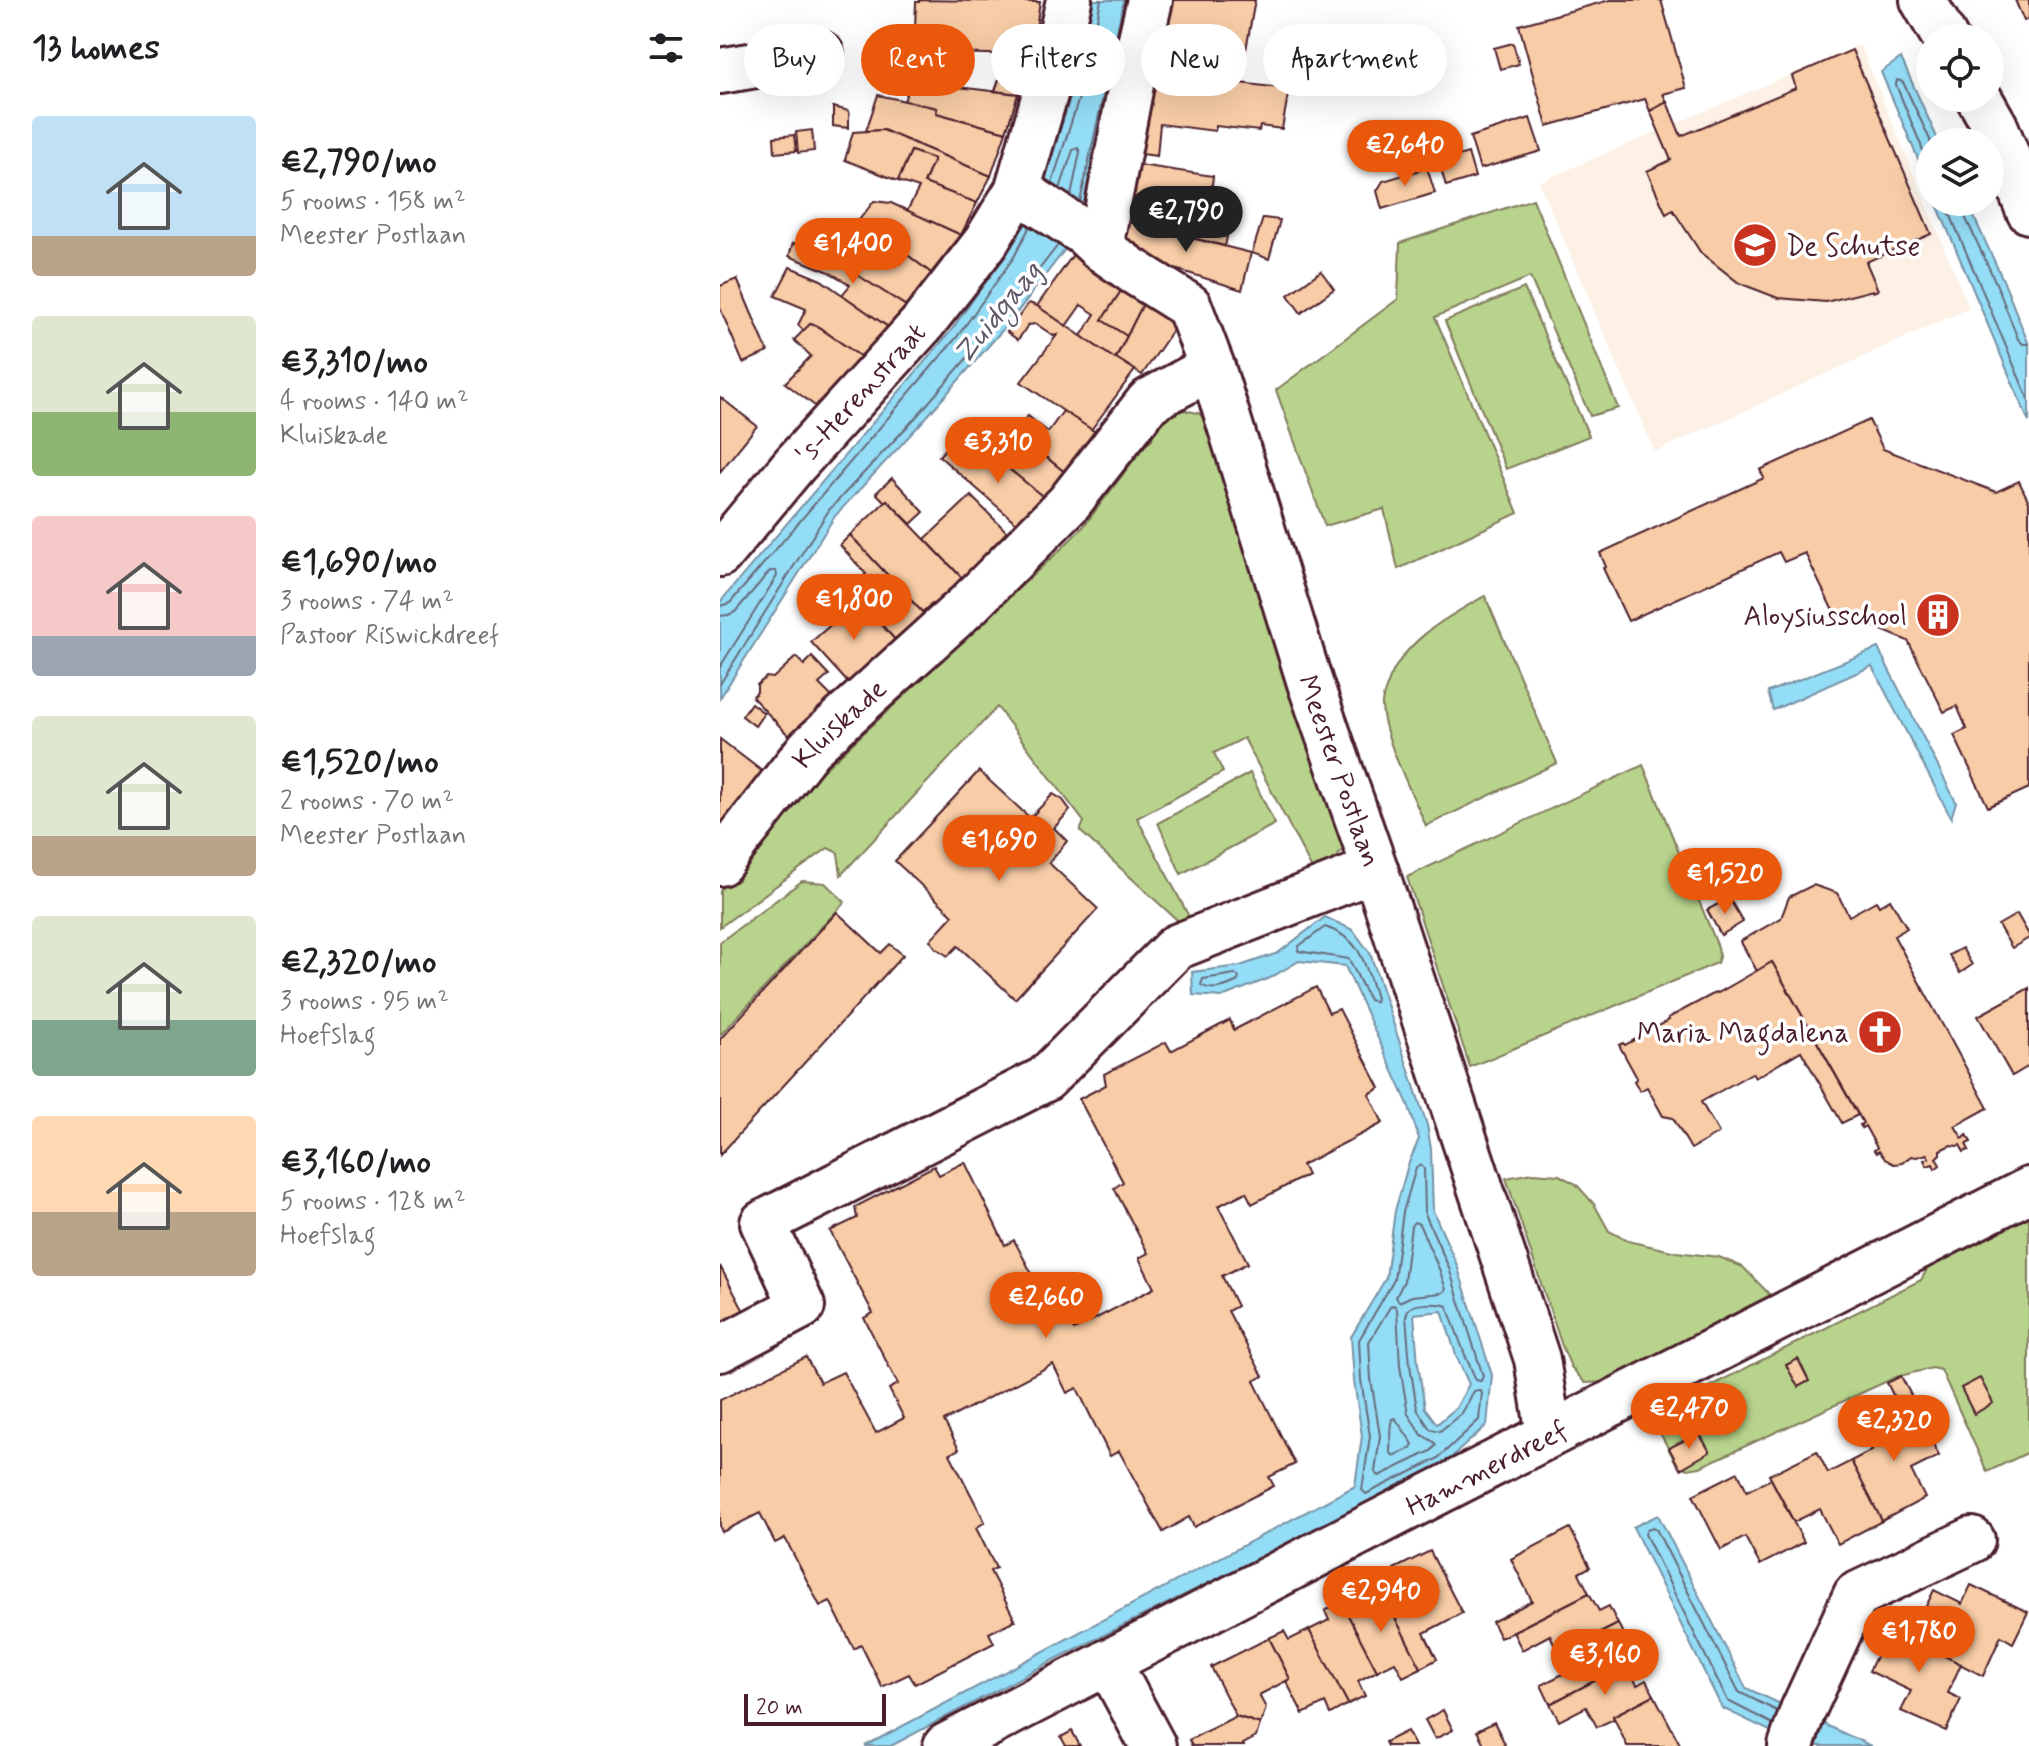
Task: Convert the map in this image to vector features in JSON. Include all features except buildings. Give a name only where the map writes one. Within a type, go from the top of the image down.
[{"type":"street","name":"'s-Herenstraat","points":[[720,554],[794,465],[922,324],[1024,195],[1069,0]]},
{"type":"street","points":[[1092,240],[1150,0]]},
{"type":"street","points":[[1923,0],[1937,24]]},
{"type":"street","points":[[720,71],[744,67]]},
{"type":"street","points":[[1987,112],[2029,211]]},
{"type":"street","name":"Meester Postlaan","points":[[1024,195],[1189,306],[1212,367],[1310,683],[1375,869],[1537,1359],[1549,1435]]},
{"type":"street","name":"Kluiskade","points":[[720,863],[809,749],[969,604],[1068,504],[1149,401],[1212,367]]},
{"type":"street","points":[[720,1349],[802,1306],[763,1223],[1045,1079],[1176,947],[1375,869]]},
{"type":"street","name":"Hammerdreef","points":[[946,1746],[2029,1190]]},
{"type":"street","points":[[1797,1728],[1856,1595],[1972,1540]]},
{"type":"street","points":[[1108,1662],[1153,1746]]},
{"type":"shaded area","name":"De Schutse","points":[[1860,45],[1916,180],[1916,216],[1931,216],[1969,308],[1655,452],[1539,182]]},
{"type":"green space","points":[[1533,199],[1618,408],[1590,416],[1530,277],[1435,317],[1518,513],[1398,569],[1384,509],[1325,526],[1276,390],[1398,299],[1400,243]]},
{"type":"green space","points":[[1524,288],[1589,436],[1506,469],[1445,321]]},
{"type":"green space","points":[[1178,409],[1198,413],[1212,424],[1344,847],[1335,860],[1315,875],[1244,738],[1214,753],[1223,772],[1137,818],[1194,926],[1187,929],[1080,831],[1084,822],[997,707],[841,875],[838,853],[828,848],[720,927],[720,891],[777,814],[791,809],[816,777],[905,695],[904,680],[1000,590],[1018,589],[1083,527],[1152,439],[1156,418]]},
{"type":"green space","points":[[1485,596],[1557,763],[1426,826],[1387,732],[1383,697],[1394,670],[1414,644],[1441,622]]},
{"type":"green space","points":[[1643,765],[1718,947],[1717,963],[1470,1067],[1407,877]]},
{"type":"green space","points":[[1250,773],[1275,824],[1181,874],[1158,823]]},
{"type":"green space","points":[[802,881],[825,883],[845,902],[720,1035],[720,942]]},
{"type":"green space","points":[[1533,1173],[1559,1175],[1576,1184],[1594,1204],[1609,1231],[1628,1241],[1676,1252],[1719,1257],[1743,1267],[1774,1299],[1607,1382],[1585,1383],[1571,1367],[1562,1346],[1506,1178]]},
{"type":"green space","points":[[2029,1209],[2029,1452],[1987,1472],[1941,1370],[1932,1368],[1896,1377],[1700,1467],[1687,1469],[1676,1463],[1651,1416],[1921,1280],[1931,1262]]},
{"type":"water","points":[[1094,0],[1132,0],[1125,32],[1125,24],[1089,24]]},
{"type":"water","points":[[1901,58],[1916,91],[1916,112],[1925,112],[1933,128],[1916,128],[1916,154],[1881,72]]},
{"type":"water","name":"Zuidgaag","points":[[1071,96],[1111,96],[1086,208],[1069,244],[1012,319],[835,516],[720,698],[720,602],[950,332],[1007,252],[1042,187]]},
{"type":"water","points":[[1942,216],[1973,216],[2003,280],[2029,345],[2029,422]]},
{"type":"water","points":[[1878,648],[1956,802],[1951,818],[1872,666],[1773,710],[1768,692]]},
{"type":"water","points":[[1325,917],[1353,930],[1370,953],[1427,1125],[1433,1211],[1457,1265],[1492,1375],[1487,1425],[1442,1466],[1050,1662],[891,1746],[865,1746],[1355,1486],[1362,1436],[1351,1337],[1386,1278],[1395,1211],[1419,1139],[1408,1104],[1345,966],[1299,961],[1270,978],[1222,997],[1193,995],[1192,972],[1240,966],[1278,953]],"holes":[[[1442,1311],[1469,1384],[1456,1408],[1437,1424],[1425,1408],[1414,1314]]]},
{"type":"water","points":[[1658,1515],[1746,1688],[1871,1746],[1801,1746],[1722,1708],[1633,1527]]},
{"type":"place","name":"De Schutse","points":[[1755,245]]},
{"type":"place","name":"Aloysiusschool","points":[[1938,615]]},
{"type":"place","name":"Maria Magdalena","points":[[1880,1032]]}]
